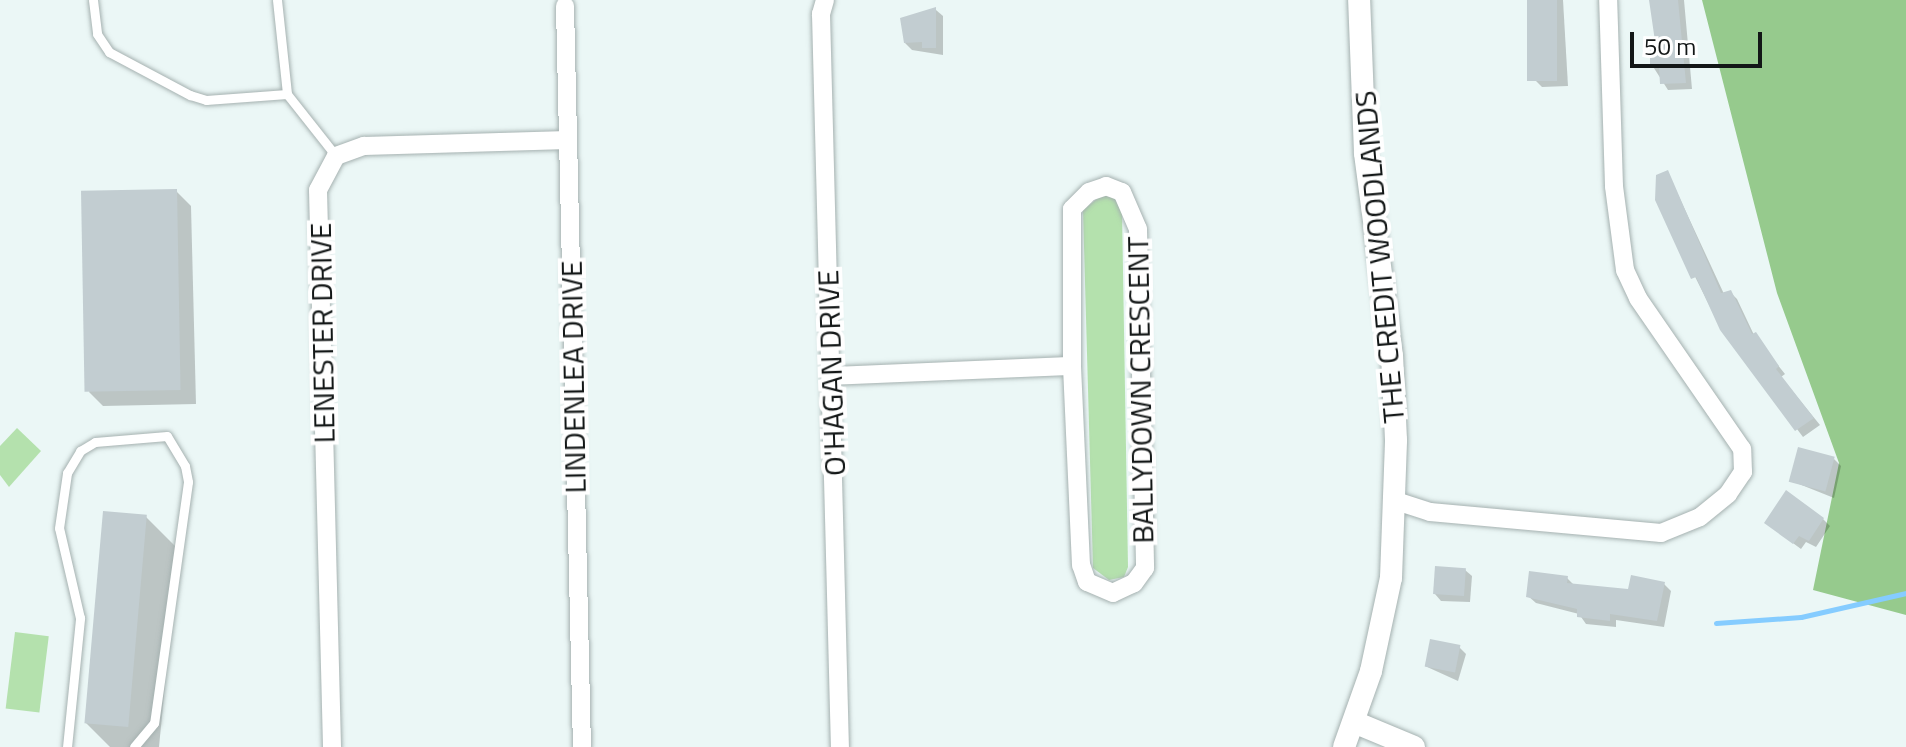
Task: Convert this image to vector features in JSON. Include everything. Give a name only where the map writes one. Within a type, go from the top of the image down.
[{"type":"street","name":"O'HAGAN DRIVE","points":[[825,0],[821,14],[840,747]]},
{"type":"street","name":"THE CREDIT WOODLANDS","points":[[1344,747],[1354,722],[1391,578],[1396,389],[1365,153],[1359,0]]},
{"type":"street","points":[[1393,500],[1430,512],[1661,533],[1700,517],[1728,494],[1743,472],[1742,449],[1638,298],[1625,270],[1614,186],[1608,0]]},
{"type":"street","name":"LINDENLEA DRIVE","points":[[565,6],[582,747]]},
{"type":"street","points":[[336,156],[364,146],[568,140]]},
{"type":"street","name":"LENESTER DRIVE","points":[[332,747],[318,190],[336,156]]},
{"type":"street","name":"BALLYDOWN CRESCENT","points":[[1106,186],[1122,192],[1138,229],[1145,568],[1117,593],[1087,582],[1081,565],[1072,366],[1072,209],[1089,192],[1106,186]]},
{"type":"street","points":[[831,376],[1072,366]]},
{"type":"street","points":[[1354,722],[1414,747]]},
{"type":"lane","points":[[93,0],[97,34],[109,52],[190,95],[206,100],[287,94]]},
{"type":"lane","points":[[277,0],[287,94],[336,156]]},
{"type":"lane","points":[[67,747],[80,618],[59,528],[67,473],[80,451],[95,442],[167,436],[185,466],[188,482],[154,723],[149,736],[134,747]]},
{"type":"green space","points":[[1702,0],[1906,0],[1906,615],[1813,590],[1839,463],[1777,293]]},
{"type":"green space","points":[[1102,195],[1115,198],[1122,212],[1128,567],[1124,577],[1109,580],[1093,568],[1083,210]]},
{"type":"green space","points":[[17,428],[41,451],[9,487],[0,475],[0,446]]},
{"type":"green space","points":[[15,632],[49,636],[39,713],[6,708]]},
{"type":"building","points":[[1527,0],[1557,0],[1557,81],[1527,81]]},
{"type":"building","points":[[1649,0],[1678,0],[1686,83],[1660,84],[1659,67],[1650,66],[1650,47],[1656,48]]},
{"type":"building","points":[[936,7],[936,48],[922,48],[922,42],[904,43],[900,18]]},
{"type":"building","points":[[1668,170],[1721,293],[1731,290],[1752,334],[1756,332],[1779,366],[1776,369],[1814,418],[1795,431],[1720,330],[1696,277],[1691,279],[1655,200],[1656,175]]},
{"type":"building","points":[[177,189],[181,390],[85,392],[81,191]]},
{"type":"building","points":[[1798,447],[1835,457],[1825,492],[1789,482]]},
{"type":"building","points":[[1786,490],[1824,518],[1809,541],[1799,536],[1793,544],[1764,523]]},
{"type":"building","points":[[103,511],[147,515],[128,727],[84,723]]},
{"type":"building","points":[[1435,566],[1466,568],[1464,596],[1433,594]]},
{"type":"building","points":[[1529,571],[1568,576],[1567,583],[1628,589],[1631,575],[1665,582],[1657,621],[1610,614],[1610,621],[1577,617],[1577,609],[1526,597]]},
{"type":"building","points":[[1430,639],[1460,645],[1455,672],[1425,666]]},
{"type":"waterway","points":[[1716,623],[1801,617],[1906,593]]}]
